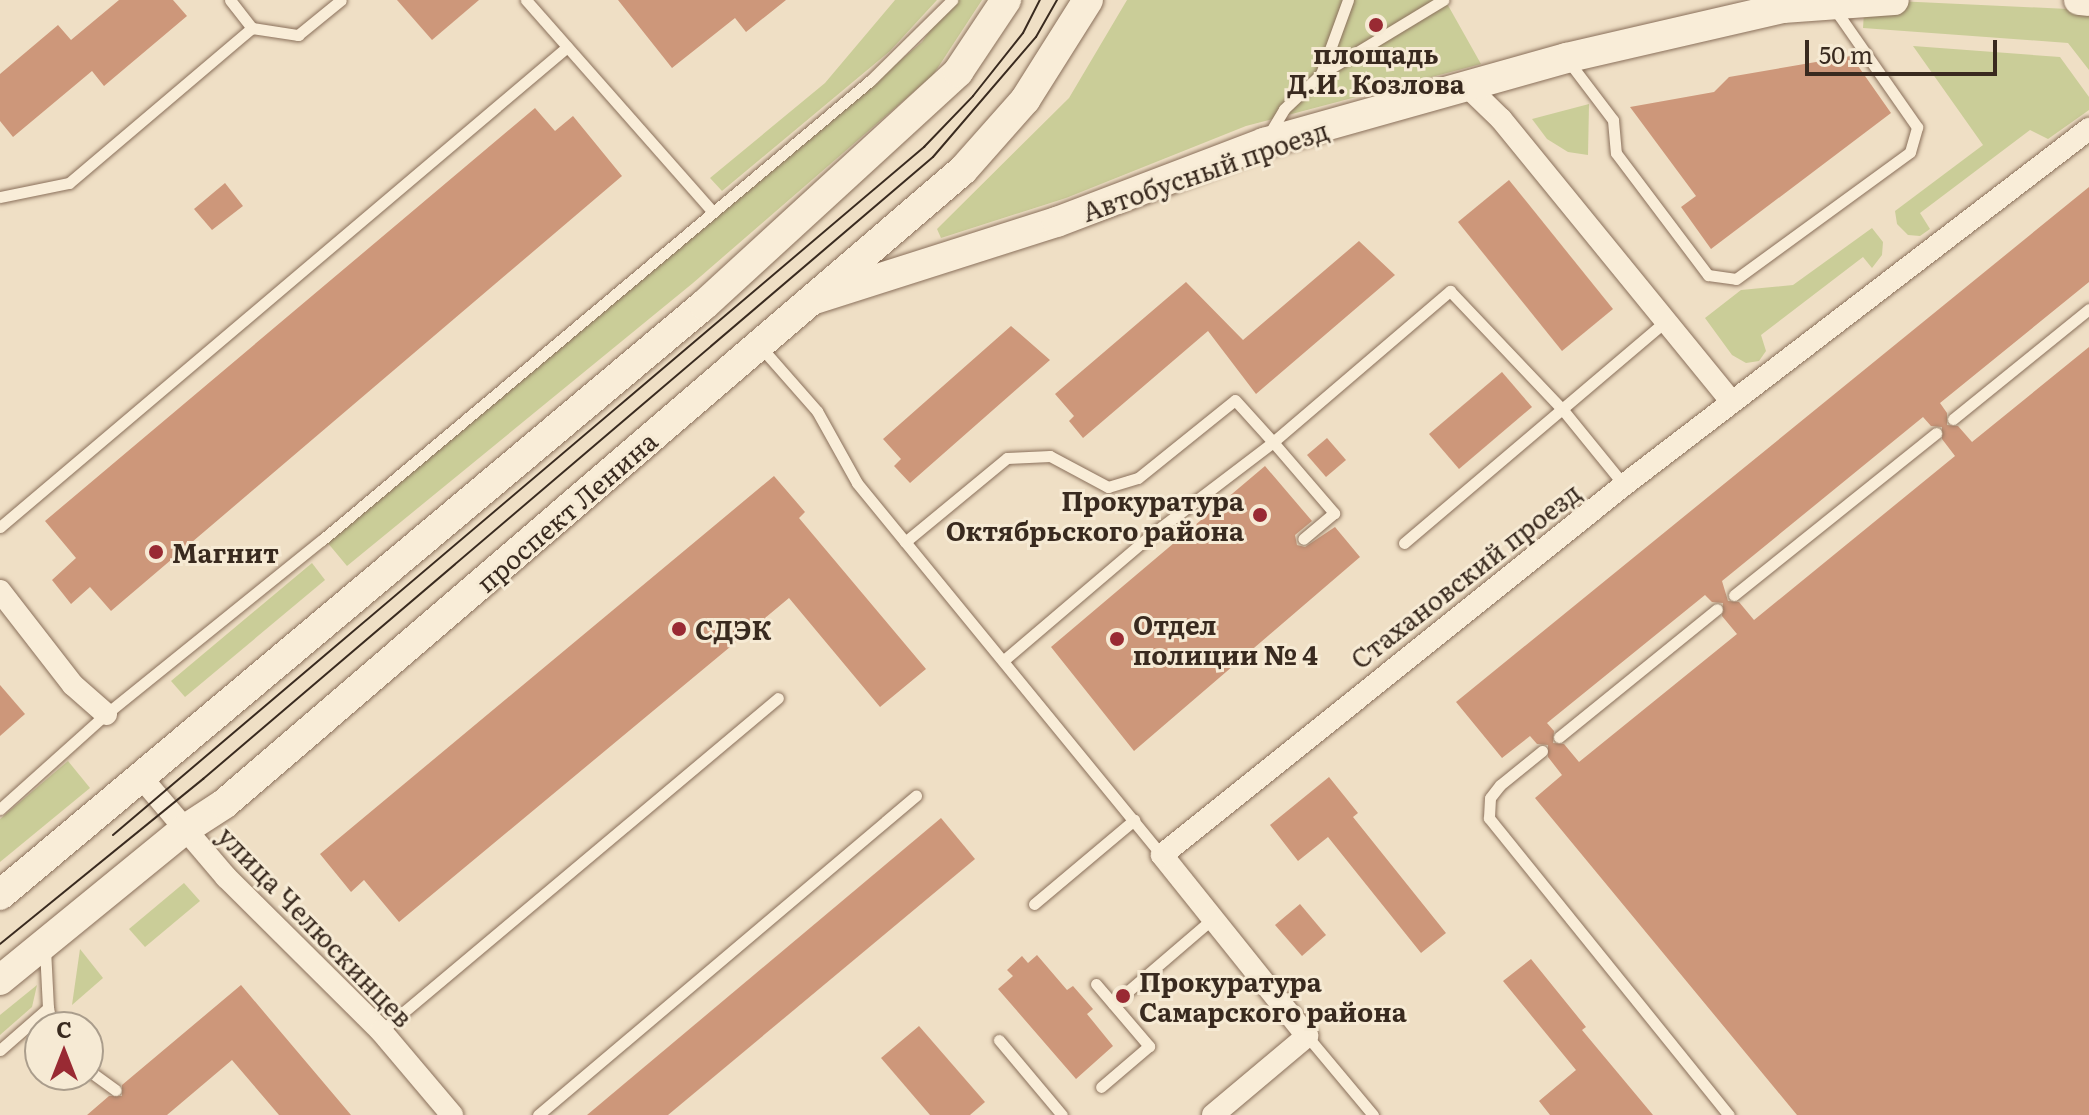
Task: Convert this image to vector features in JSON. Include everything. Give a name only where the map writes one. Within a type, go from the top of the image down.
[{"type":"main road","points":[[0,895],[704,305],[958,72],[1006,0]]},
{"type":"main road","name":"проспект Ленина","points":[[0,980],[184,830],[224,804],[759,345],[802,303],[963,170],[1025,100],[1088,0]]},
{"type":"main road","name":"Автобусный проезд","points":[[802,303],[1057,222],[1264,143],[1469,88],[1566,58],[1828,1],[1894,0]]},
{"type":"main road","points":[[2079,0],[2089,1]]},
{"type":"street","points":[[1469,88],[1501,119],[1732,402]]},
{"type":"street","name":"Стахановский проезд","points":[[1162,855],[1624,485],[2089,129]]},
{"type":"street","points":[[0,591],[73,685],[106,714]]},
{"type":"street","name":"улица Челюскинцев","points":[[140,776],[184,830],[381,1031],[452,1115]]},
{"type":"street","points":[[1162,855],[1307,1036],[1213,1115]]},
{"type":"lane","points":[[230,0],[252,28],[298,35],[341,0]]},
{"type":"lane","points":[[526,0],[712,211]]},
{"type":"lane","points":[[0,809],[106,714],[310,550],[871,80],[952,0]]},
{"type":"lane","points":[[1321,74],[1348,0]]},
{"type":"lane","points":[[1264,143],[1284,109],[1321,74],[1443,0]]},
{"type":"lane","points":[[1566,58],[1613,120],[1616,153],[1708,275],[1736,279],[1910,152],[1917,127],[1828,1]]},
{"type":"lane","points":[[0,197],[69,183],[252,28]]},
{"type":"lane","points":[[0,527],[567,47]]},
{"type":"lane","points":[[1004,660],[1151,535],[1273,442],[1450,291],[1563,410],[1624,485]]},
{"type":"lane","points":[[1953,419],[2089,309]]},
{"type":"lane","points":[[1404,543],[1665,322]]},
{"type":"lane","points":[[759,345],[817,411],[857,483],[1162,855]]},
{"type":"lane","points":[[905,542],[1007,458],[1050,456],[1108,487],[1138,478],[1235,400],[1334,513],[1303,539]]},
{"type":"lane","points":[[1734,595],[1936,433]]},
{"type":"lane","points":[[1559,737],[1717,609]]},
{"type":"lane","points":[[381,1031],[778,698]]},
{"type":"lane","points":[[1542,751],[1500,785],[1490,798],[1489,818],[1729,1115]]},
{"type":"lane","points":[[538,1115],[916,796]]},
{"type":"lane","points":[[1034,904],[1134,820]]},
{"type":"lane","points":[[1113,1004],[1212,919]]},
{"type":"lane","points":[[44,944],[49,1011]]},
{"type":"lane","points":[[1096,984],[1149,1046],[1101,1087]]},
{"type":"lane","points":[[0,1050],[48,1008]]},
{"type":"lane","points":[[1307,1036],[1373,1115]]},
{"type":"lane","points":[[999,1040],[1062,1115]]},
{"type":"lane","points":[[104,1081],[116,1090]]},
{"type":"green space","points":[[895,0],[937,0],[890,51],[722,191],[710,178],[825,83]]},
{"type":"green space","points":[[951,0],[982,0],[933,75],[693,283],[347,566],[327,542],[922,42]]},
{"type":"green space","points":[[1127,0],[1445,0],[1481,64],[1246,126],[1066,198],[941,238],[937,229],[1069,98]]},
{"type":"green space","points":[[1875,0],[2089,10],[2089,70],[2068,43],[1863,28],[1864,12]]},
{"type":"green space","points":[[1913,46],[2060,57],[2089,97],[2089,110],[2048,139],[2030,130],[1920,213],[1930,229],[1920,236],[1908,235],[1897,224],[1895,211],[1983,145]]},
{"type":"green space","points":[[1589,104],[1588,155],[1568,152],[1547,139],[1532,119]]},
{"type":"green space","points":[[1872,228],[1883,242],[1882,255],[1872,268],[1863,257],[1761,335],[1766,351],[1759,361],[1746,363],[1732,355],[1705,318],[1741,290],[1793,285]]},
{"type":"green space","points":[[312,563],[325,580],[185,697],[171,681]]},
{"type":"green space","points":[[68,761],[90,788],[0,862],[0,819]]},
{"type":"green space","points":[[184,883],[200,901],[145,947],[129,929]]},
{"type":"green space","points":[[80,949],[103,978],[72,1005]]},
{"type":"green space","points":[[37,985],[32,1007],[0,1035],[0,1015]]},
{"type":"building","points":[[119,0],[173,0],[187,16],[104,86],[92,71],[13,137],[0,121],[0,74],[58,25],[71,40]]},
{"type":"building","points":[[397,0],[479,0],[432,40]]},
{"type":"building","points":[[618,0],[786,0],[746,32],[735,18],[672,68]]},
{"type":"building","points":[[1851,56],[1891,113],[1711,249],[1681,207],[1696,196],[1630,107],[1714,92],[1729,77]]},
{"type":"building","points":[[535,108],[555,131],[573,116],[622,176],[111,611],[90,587],[71,604],[52,580],[76,558],[45,521]]},
{"type":"building","points":[[1509,180],[1613,309],[1562,351],[1458,222]]},
{"type":"building","points":[[225,183],[243,206],[212,230],[194,209]]},
{"type":"building","points":[[2089,187],[2089,282],[1940,403],[1947,413],[1947,425],[1958,426],[1972,442],[2089,347],[2089,1115],[1797,1115],[1535,798],[1562,775],[1548,757],[1548,745],[1537,744],[1530,736],[1502,758],[1456,702]],"holes":[[[1923,417],[1931,426],[1942,427],[1942,439],[1955,456],[1754,620],[1739,602],[1728,601],[1722,581]],[[1705,595],[1712,602],[1723,603],[1722,616],[1737,634],[1579,762],[1564,744],[1553,743],[1554,731],[1547,723]]]},
{"type":"building","points":[[1359,241],[1395,275],[1256,394],[1208,331],[1083,438],[1069,421],[1074,416],[1055,394],[1186,282],[1243,340]]},
{"type":"building","points":[[1011,326],[1050,360],[910,483],[894,466],[901,459],[883,439]]},
{"type":"building","points":[[1502,372],[1532,407],[1459,469],[1429,434]]},
{"type":"building","points":[[1327,438],[1346,460],[1326,477],[1307,455]]},
{"type":"building","points":[[1265,466],[1312,521],[1295,535],[1297,545],[1305,547],[1335,527],[1360,557],[1134,751],[1051,647]]},
{"type":"building","points":[[774,476],[805,512],[799,518],[926,669],[880,707],[789,598],[399,922],[364,880],[351,892],[320,854]]},
{"type":"building","points":[[0,685],[25,714],[0,736]]},
{"type":"building","points":[[1329,777],[1358,813],[1353,817],[1446,933],[1421,953],[1328,837],[1298,861],[1270,825]]},
{"type":"building","points":[[941,818],[975,859],[668,1115],[587,1115]]},
{"type":"building","points":[[1300,904],[1326,935],[1302,956],[1275,925]]},
{"type":"building","points":[[1037,955],[1067,990],[1073,986],[1093,1009],[1087,1014],[1113,1046],[1076,1079],[998,989],[1013,976],[1007,970],[1022,956],[1028,963]]},
{"type":"building","points":[[1531,959],[1586,1027],[1582,1030],[1653,1115],[1550,1115],[1539,1101],[1576,1070],[1503,981]]},
{"type":"building","points":[[241,985],[351,1115],[279,1115],[232,1060],[167,1115],[87,1115],[109,1096],[122,1096],[122,1085]]},
{"type":"building","points":[[919,1026],[985,1102],[970,1115],[930,1115],[881,1058]]},
{"type":"tram line","points":[[113,835],[924,147],[973,96],[1023,33],[1040,0]]},
{"type":"tram line","points":[[0,944],[203,779],[933,157],[1036,37],[1057,0]]},
{"type":"place","name":"площадь Д.И. Козлова","points":[[1376,25]]},
{"type":"place","name":"Прокуратура Октябрьского района","points":[[1260,515]]},
{"type":"place","name":"Магнит","points":[[156,552]]},
{"type":"place","name":"СДЭК","points":[[679,629]]},
{"type":"place","name":"Отдел полиции № 4","points":[[1117,639]]},
{"type":"place","name":"Прокуратура Самарского района","points":[[1123,996]]}]
